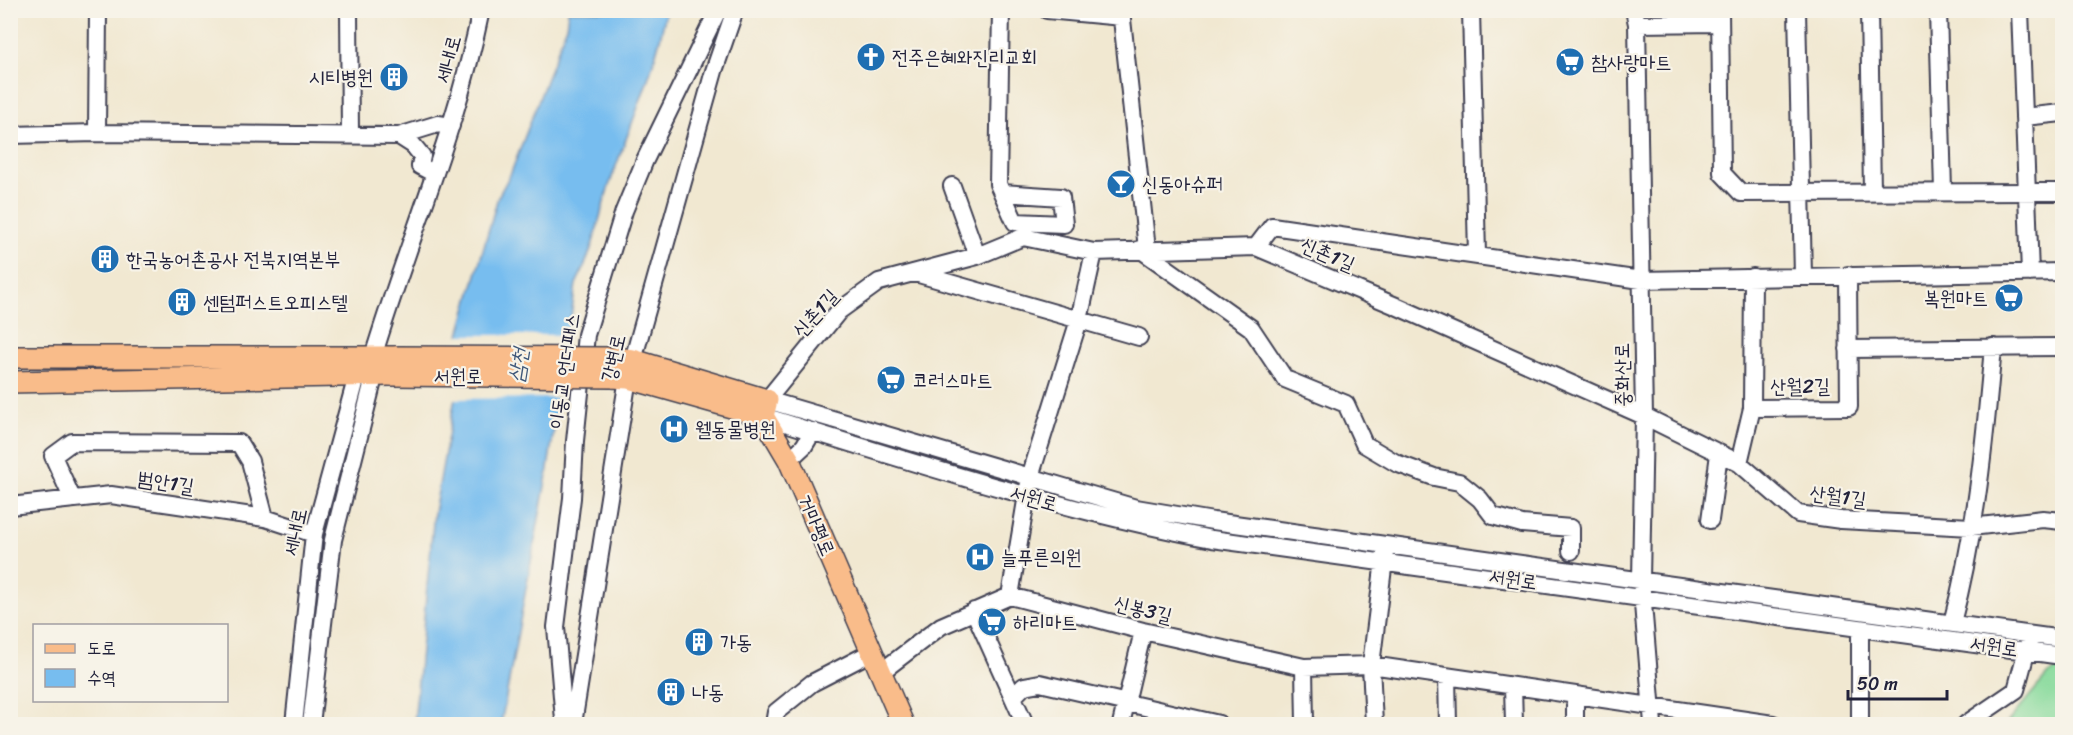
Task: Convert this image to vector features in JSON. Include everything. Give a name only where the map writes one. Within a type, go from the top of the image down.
[{"type":"main road","name":"서원로","points":[[10,357],[378,368],[622,368],[765,408]]},
{"type":"main road","name":"서원로","points":[[10,382],[378,368]]},
{"type":"main road","name":"거마평로","points":[[765,408],[903,724]]},
{"type":"street","points":[[97,133],[98,10]]},
{"type":"street","points":[[349,10],[350,135]]},
{"type":"street","name":"세내로","points":[[311,724],[333,540],[378,368],[433,173],[451,126],[471,59],[481,10]]},
{"type":"street","name":"이동교 언더패스","points":[[568,724],[564,720],[556,627],[572,498],[575,441],[586,335],[624,211],[645,160],[718,10]]},
{"type":"street","name":"강변로","points":[[573,724],[622,368],[735,10]]},
{"type":"street","points":[[1001,10],[998,184],[1016,222],[1064,224]]},
{"type":"street","points":[[1047,10],[1122,13],[1143,249],[1251,328],[1285,379],[1346,404],[1364,444],[1396,463],[1434,477],[1459,482],[1480,499],[1493,516],[1522,524],[1571,528],[1571,551]]},
{"type":"street","points":[[1471,10],[1477,255]]},
{"type":"street","points":[[1797,10],[1803,276]]},
{"type":"street","points":[[1869,10],[1872,191]]},
{"type":"street","points":[[1938,10],[1943,191]]},
{"type":"street","points":[[2020,10],[2029,193],[2030,273]]},
{"type":"street","name":"중화산로","points":[[1653,724],[1641,588],[1644,416],[1636,17],[1720,17]]},
{"type":"street","points":[[1720,17],[1722,173],[1741,193],[2062,192]]},
{"type":"street","points":[[2024,117],[2062,114]]},
{"type":"street","points":[[10,135],[97,133],[399,136],[438,124],[451,126]]},
{"type":"street","points":[[399,136],[413,145],[422,156],[420,166],[433,173]]},
{"type":"street","points":[[952,186],[977,256]]},
{"type":"street","points":[[1002,193],[1061,197],[1064,224],[1073,246]]},
{"type":"street","points":[[1256,247],[1272,226],[1641,280],[2062,272]]},
{"type":"street","name":"신촌1길","points":[[765,408],[839,311],[879,282],[977,256],[1023,237],[1094,252],[1256,247],[1396,306],[1644,416]]},
{"type":"street","name":"서원로","points":[[1030,477],[1079,320],[1094,252]]},
{"type":"street","points":[[913,273],[1139,338]]},
{"type":"street","name":"산월2길","points":[[1753,278],[1752,408],[1849,407],[1848,275]]},
{"type":"street","points":[[1971,527],[1984,444],[1994,347]]},
{"type":"street","points":[[1848,349],[2062,347]]},
{"type":"street","name":"세내로","points":[[294,724],[314,534],[378,368]]},
{"type":"street","name":"서원로","points":[[765,408],[813,431],[1027,496],[1128,523],[1212,539],[1385,553]]},
{"type":"street","name":"서원로","points":[[765,408],[1030,477],[1136,508],[1385,553],[2028,643],[2062,639]]},
{"type":"street","points":[[1739,463],[1752,408]]},
{"type":"street","name":"산월1길","points":[[1644,416],[1739,463],[1798,514],[1841,520],[1971,527],[2043,519],[2062,521]]},
{"type":"street","points":[[789,460],[811,438],[813,431]]},
{"type":"street","points":[[72,498],[53,456],[72,442],[239,443],[250,461],[265,518]]},
{"type":"street","points":[[1710,520],[1719,454]]},
{"type":"street","points":[[881,672],[941,626],[1010,596],[1030,477]]},
{"type":"street","name":"범안1길","points":[[10,506],[111,495],[265,518],[314,534]]},
{"type":"street","name":"산월1길","points":[[2043,519],[2062,512]]},
{"type":"street","name":"서원로","points":[[1952,623],[1964,575],[1971,527]]},
{"type":"street","points":[[1374,724],[1371,665],[1385,553]]},
{"type":"street","name":"서원로","points":[[1641,588],[1952,623],[2028,643],[2062,656]]},
{"type":"street","name":"신봉3길","points":[[1010,596],[1143,631],[1304,666],[1371,665],[1652,706],[1726,721],[1773,724]]},
{"type":"street","points":[[974,611],[1025,724]]},
{"type":"street","points":[[1121,724],[1143,631]]},
{"type":"street","points":[[1860,633],[1860,724]]},
{"type":"street","points":[[1966,724],[2016,690],[2028,643]]},
{"type":"street","points":[[774,724],[776,712],[812,683],[872,652]]},
{"type":"street","points":[[1304,666],[1305,724]]},
{"type":"street","points":[[1447,676],[1448,724]]},
{"type":"street","points":[[1013,697],[1024,686],[1040,683],[1213,724]]},
{"type":"street","points":[[1513,686],[1514,724]]},
{"type":"street","points":[[1575,695],[1575,724]]},
{"type":"green space","points":[[2062,667],[2062,724],[2006,724],[2048,674]]},
{"type":"water","name":"삼천","points":[[568,11],[666,11],[648,79],[608,189],[591,248],[576,284],[547,475],[501,724],[414,724],[434,513],[455,398],[459,335],[498,197],[511,173],[566,28]]},
{"type":"pier","points":[[456,335],[572,335],[562,398],[451,399]]},
{"type":"place","name":"전주은혜와진리교회","points":[[871,57]]},
{"type":"place","name":"참사랑마트","points":[[1570,62]]},
{"type":"place","name":"시티병원","points":[[394,77]]},
{"type":"place","name":"신동아슈퍼","points":[[1121,184]]},
{"type":"place","name":"한국농어촌공사 전북지역본부","points":[[105,259]]},
{"type":"place","name":"복원마트","points":[[2009,298]]},
{"type":"place","name":"센텀퍼스트오피스텔","points":[[182,302]]},
{"type":"place","name":"코러스마트","points":[[891,380]]},
{"type":"place","name":"웰동물병원","points":[[674,429]]},
{"type":"place","name":"늘푸른의원","points":[[980,557]]},
{"type":"place","name":"하리마트","points":[[992,622]]},
{"type":"place","name":"가동","points":[[699,642]]},
{"type":"place","name":"나동","points":[[671,692]]}]
